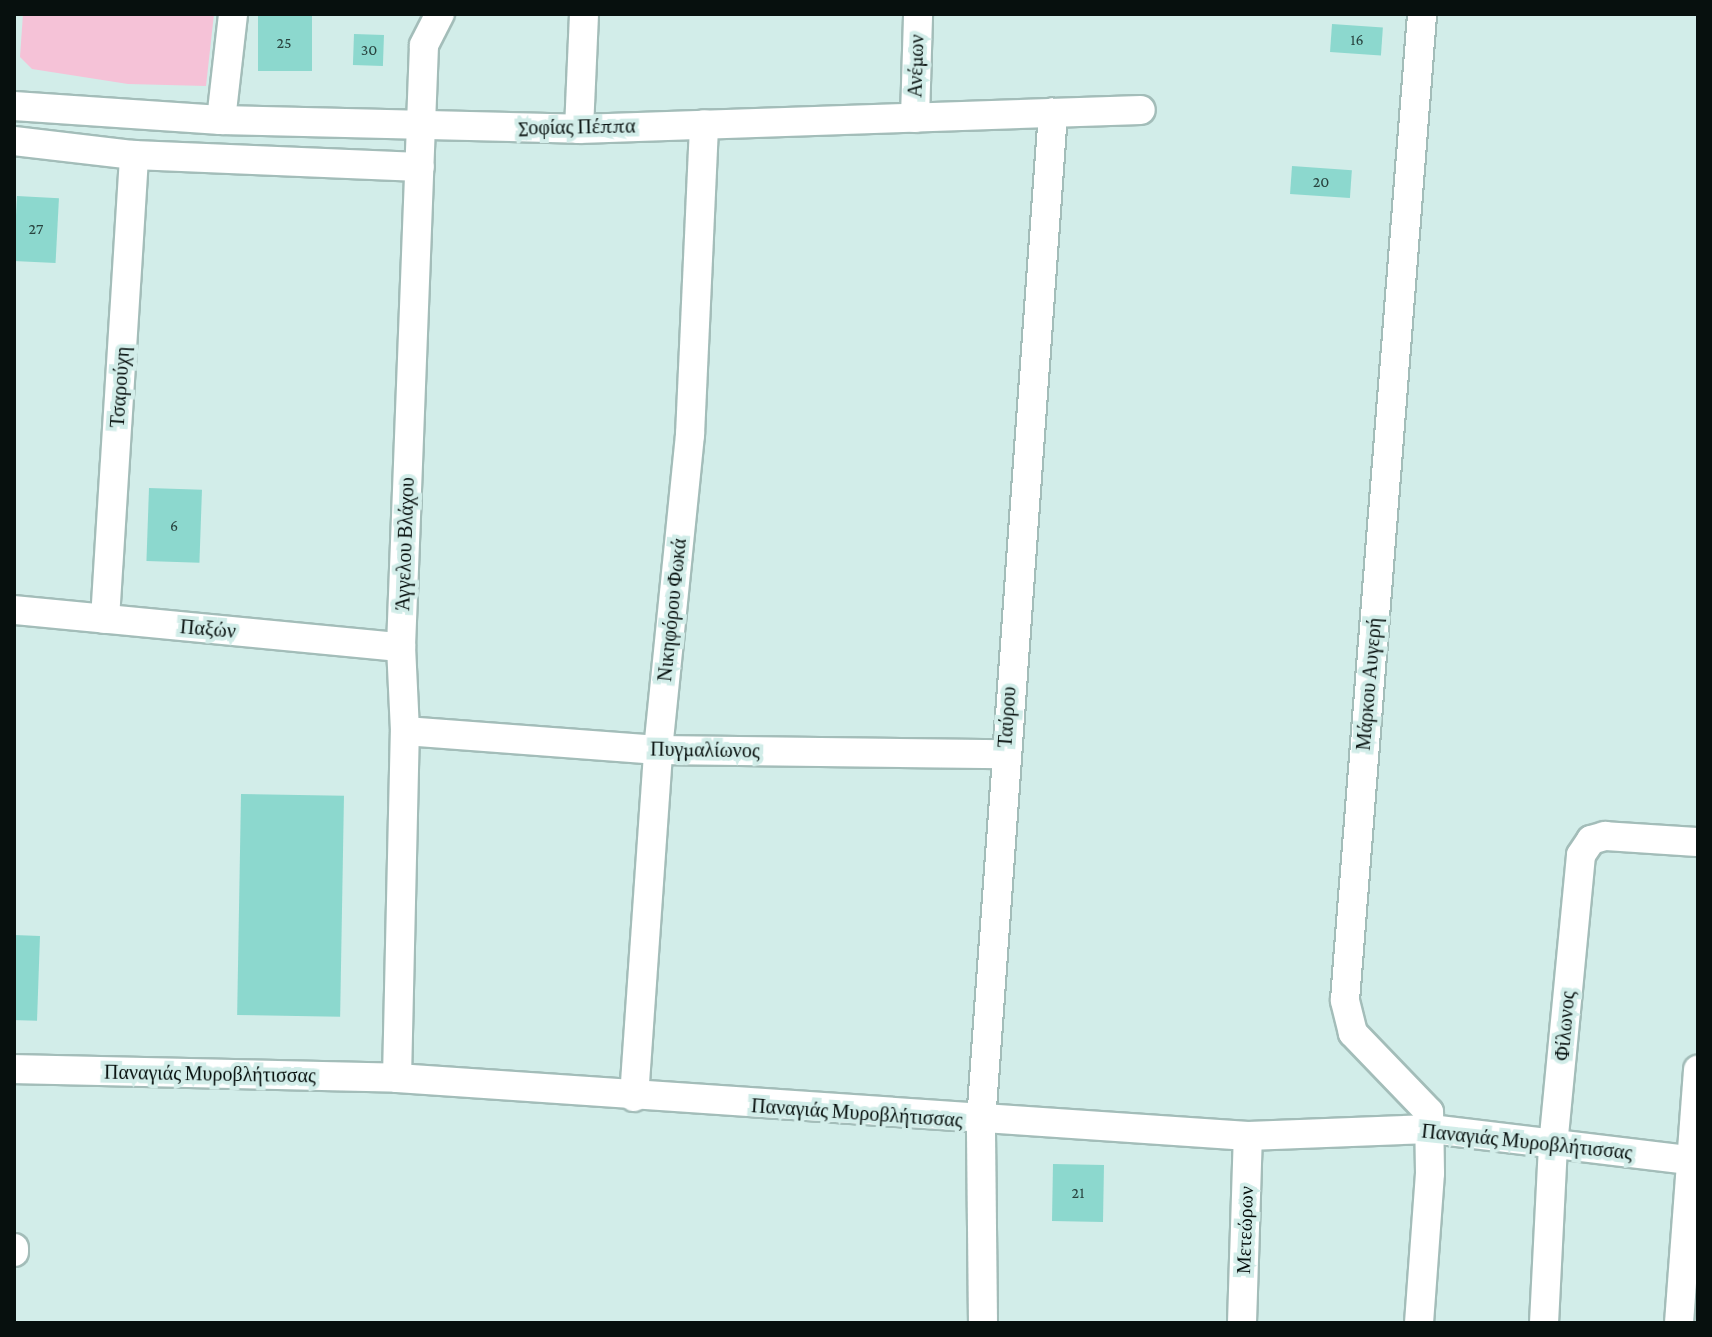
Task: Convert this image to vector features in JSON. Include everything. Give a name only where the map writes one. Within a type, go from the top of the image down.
[{"type":"street","points":[[221,120],[233,14]]},
{"type":"street","name":"Άγγελου Βλάχου","points":[[397,1078],[405,731],[401,647],[424,45],[440,14]]},
{"type":"street","points":[[579,129],[584,14]]},
{"type":"street","name":"Ανέμων","points":[[915,118],[918,14]]},
{"type":"street","name":"Μάρκου Αυγερή","points":[[1422,14],[1345,1000],[1353,1033],[1429,1112],[1432,1129]]},
{"type":"street","name":"Σοφίας Πέππα","points":[[14,106],[221,120],[579,129],[1141,110]]},
{"type":"street","name":"Ταύρου","points":[[983,1323],[981,1122],[1053,113]]},
{"type":"street","name":"Νικηφόρου Φωκά","points":[[634,1097],[658,750],[690,435],[704,124]]},
{"type":"street","points":[[14,141],[134,155],[420,167]]},
{"type":"street","name":"Τσαρούχη","points":[[105,619],[134,155]]},
{"type":"street","name":"Παξών","points":[[14,610],[401,647]]},
{"type":"street","name":"Πυγμαλίωνος","points":[[405,731],[658,750],[1005,754]]},
{"type":"street","name":"Φίλωνος","points":[[1544,1323],[1553,1146],[1581,855],[1591,840],[1605,836],[1698,842]]},
{"type":"street","name":"Παναγιάς Μυροβλήτισσας","points":[[14,1069],[397,1078],[981,1122],[1248,1136],[1432,1129],[1695,1161]]},
{"type":"street","points":[[1679,1323],[1695,1161],[1698,1070]]},
{"type":"street","points":[[1419,1323],[1432,1129]]},
{"type":"street","name":"Μετεώρων","points":[[1242,1323],[1248,1136]]},
{"type":"shaded area","points":[[23,14],[214,14],[206,86],[128,84],[32,69],[20,57]]},
{"type":"building","points":[[258,14],[312,14],[312,71],[258,71]]},
{"type":"building","points":[[1332,24],[1383,28],[1381,55],[1330,52]]},
{"type":"building","points":[[354,34],[384,35],[383,66],[353,65]]},
{"type":"building","points":[[1292,166],[1352,170],[1350,198],[1290,194]]},
{"type":"building","points":[[17,196],[59,198],[56,263],[14,261]]},
{"type":"building","points":[[149,488],[202,490],[199,563],[146,561]]},
{"type":"building","points":[[241,794],[344,796],[340,1017],[237,1015]]},
{"type":"building","points":[[14,935],[40,936],[37,1021],[14,1020]]},
{"type":"building","points":[[1053,1164],[1104,1165],[1103,1222],[1052,1221]]}]
